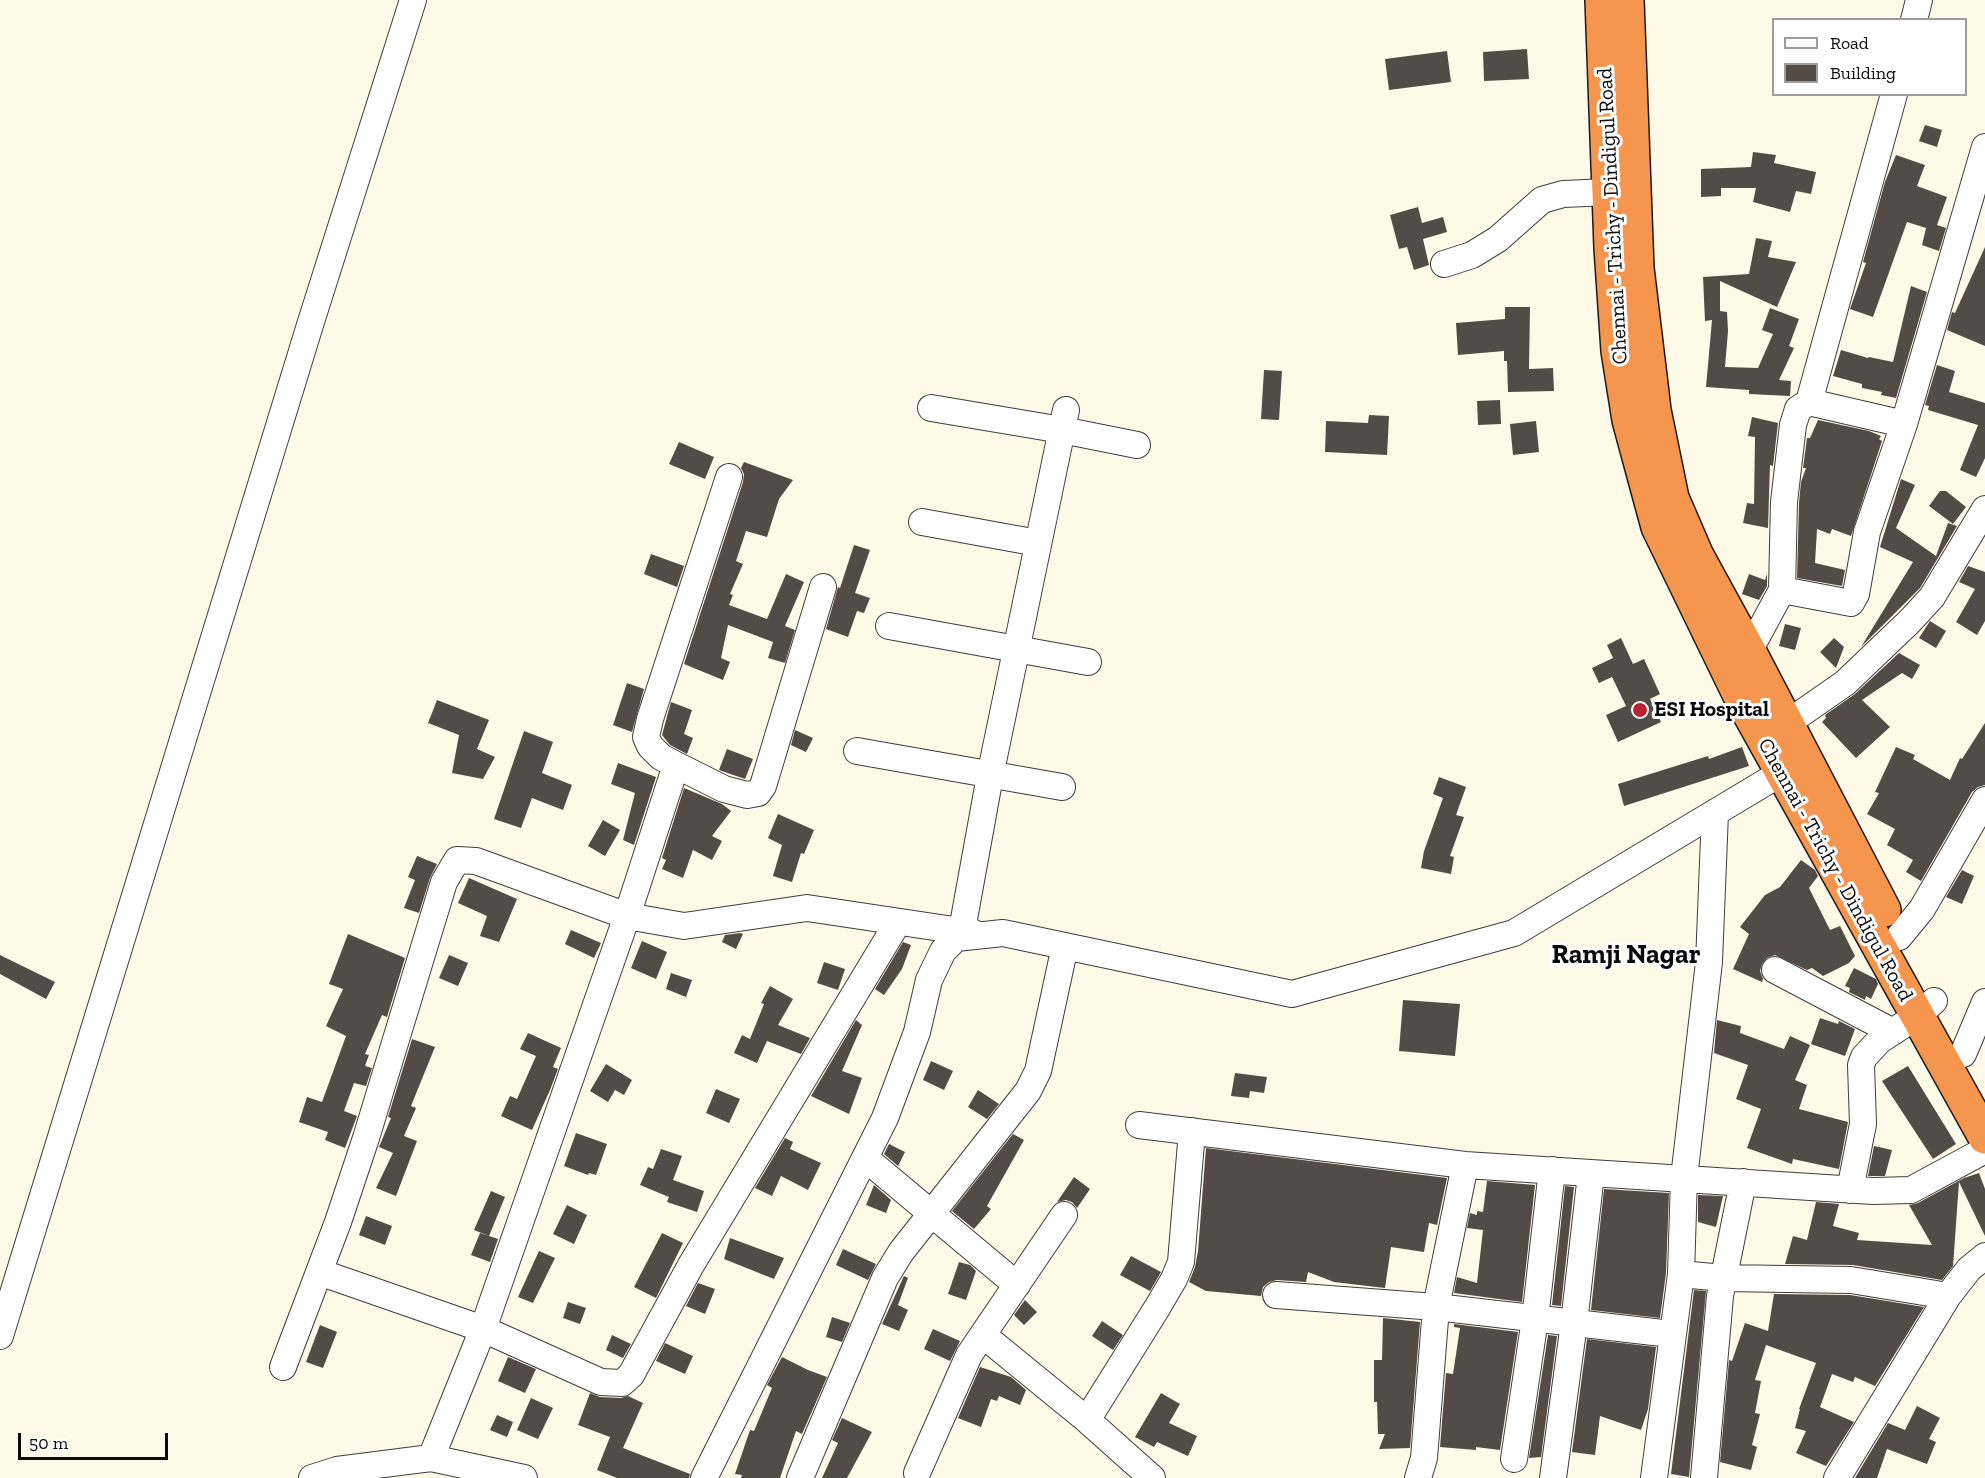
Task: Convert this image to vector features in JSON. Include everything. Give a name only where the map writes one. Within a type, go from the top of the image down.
[{"type":"highway","name":"Chennai - Trichy - Dindigul Road","points":[[1602,0],[1618,351],[1629,420],[1658,527],[1744,704],[1914,1016],[1985,1137]]},
{"type":"highway","name":"Chennai - Trichy - Dindigul Road","points":[[1627,0],[1638,268],[1654,411],[1672,498],[1696,556],[1749,651],[1899,937],[1914,1016],[1963,1054],[1985,1095]]},
{"type":"street","points":[[0,1336],[412,0]]},
{"type":"street","points":[[1914,18],[1919,0]]},
{"type":"street","points":[[1749,651],[1782,590],[1784,502],[1793,425],[1798,409],[1809,402],[1893,96]]},
{"type":"street","points":[[1782,590],[1851,603],[1856,594],[1868,532],[1904,424],[1985,147]]},
{"type":"street","points":[[1444,264],[1472,255],[1498,239],[1542,200],[1563,194],[1609,192]]},
{"type":"street","points":[[1809,402],[1904,424]]},
{"type":"street","points":[[931,408],[1064,420],[1137,445]]},
{"type":"street","points":[[962,930],[990,776],[1064,420]]},
{"type":"street","points":[[729,477],[646,737],[650,746],[661,757],[724,789],[747,795],[758,793],[763,786],[824,587]]},
{"type":"street","points":[[1786,724],[1845,683],[1910,621],[1932,597],[1985,509]]},
{"type":"street","points":[[922,522],[1038,543]]},
{"type":"street","points":[[889,626],[1088,662]]},
{"type":"street","points":[[857,751],[1062,787]]},
{"type":"street","points":[[431,1458],[483,1329],[627,916],[676,765]]},
{"type":"street","points":[[704,1478],[885,1118],[917,1032],[929,980],[944,951],[956,938],[1003,933],[1292,994],[1514,933],[1781,773]]},
{"type":"street","points":[[1899,937],[1922,909],[1985,800]]},
{"type":"street","points":[[1654,1478],[1680,1274],[1684,1178],[1709,962],[1715,813]]},
{"type":"street","points":[[283,1367],[366,1138],[444,882],[457,860],[476,861],[627,916],[684,926],[807,908],[989,935]]},
{"type":"street","points":[[319,1272],[483,1329],[601,1382],[622,1383],[631,1375],[691,1265],[898,922]]},
{"type":"street","points":[[800,1478],[885,1278],[901,1252],[1028,1091],[1038,1071],[1065,946]]},
{"type":"street","points":[[1775,970],[1914,1016]]},
{"type":"street","points":[[1963,1054],[1985,1002]]},
{"type":"street","points":[[1850,1190],[1863,1124],[1861,1065],[1869,1050],[1914,1016]]},
{"type":"street","points":[[1139,1125],[1465,1165],[1873,1191],[1911,1190],[1985,1150]]},
{"type":"street","points":[[1088,1420],[1157,1308],[1181,1262],[1192,1131]]},
{"type":"street","points":[[865,1158],[1017,1286]]},
{"type":"street","points":[[1418,1478],[1424,1458],[1436,1307],[1465,1165]]},
{"type":"street","points":[[1514,1460],[1535,1319],[1552,1170]]},
{"type":"street","points":[[1553,1478],[1591,1174]]},
{"type":"street","points":[[1704,1478],[1723,1278],[1743,1182]]},
{"type":"street","points":[[917,1473],[969,1355],[1064,1215]]},
{"type":"street","points":[[1837,1478],[1948,1296],[1970,1269],[1985,1256]]},
{"type":"street","points":[[1680,1274],[1723,1278],[1851,1280],[1948,1296]]},
{"type":"street","points":[[1276,1295],[1436,1307],[1671,1334]]},
{"type":"street","points":[[983,1335],[1088,1420],[1152,1478]]},
{"type":"street","points":[[312,1478],[337,1470],[431,1458],[524,1478]]},
{"type":"building","points":[[1527,49],[1529,79],[1484,81],[1483,52]]},
{"type":"building","points":[[1447,51],[1451,82],[1389,90],[1385,59]]},
{"type":"building","points":[[1925,125],[1942,130],[1937,147],[1919,141]]},
{"type":"building","points":[[1753,152],[1776,155],[1774,163],[1816,172],[1811,194],[1796,191],[1790,212],[1753,202],[1756,188],[1721,188],[1721,196],[1701,197],[1701,169],[1751,167]]},
{"type":"building","points":[[1896,155],[1925,165],[1917,186],[1947,197],[1937,225],[1946,228],[1939,251],[1922,245],[1926,228],[1907,222],[1873,317],[1850,309],[1866,263],[1863,262],[1885,182]]},
{"type":"building","points":[[1418,207],[1422,223],[1443,217],[1447,232],[1423,239],[1429,265],[1414,270],[1407,247],[1399,249],[1390,215]]},
{"type":"building","points":[[1756,238],[1772,241],[1768,257],[1796,262],[1777,307],[1720,281],[1720,311],[1727,312],[1725,367],[1758,368],[1773,334],[1762,330],[1770,308],[1799,319],[1789,346],[1794,348],[1779,380],[1791,381],[1790,396],[1749,394],[1749,390],[1706,387],[1712,320],[1705,321],[1703,277],[1749,274]]},
{"type":"building","points":[[1985,247],[1985,346],[1947,330],[1952,312],[1955,313]]},
{"type":"building","points":[[1911,286],[1927,292],[1896,398],[1881,395],[1882,392],[1862,388],[1862,384],[1833,376],[1841,350],[1893,362]]},
{"type":"building","points":[[1505,307],[1530,307],[1529,369],[1553,368],[1554,391],[1508,392],[1507,361],[1504,361],[1504,351],[1458,355],[1456,323],[1505,319]]},
{"type":"building","points":[[1937,365],[1955,371],[1949,392],[1985,403],[1985,458],[1976,477],[1960,470],[1978,425],[1928,410],[1929,406],[1925,405]]},
{"type":"building","points":[[1264,370],[1282,371],[1279,420],[1261,419]]},
{"type":"building","points":[[1500,400],[1501,424],[1478,425],[1477,401]]},
{"type":"building","points":[[1369,415],[1389,416],[1387,455],[1325,452],[1326,421],[1368,423]]},
{"type":"building","points":[[1752,417],[1778,423],[1773,466],[1770,465],[1768,528],[1743,523],[1747,503],[1754,504],[1755,437],[1748,436]]},
{"type":"building","points":[[1818,420],[1869,431],[1881,436],[1879,439],[1882,441],[1851,536],[1832,529],[1830,534],[1817,529],[1815,563],[1845,570],[1842,586],[1797,578],[1801,482],[1806,468],[1803,468],[1807,438],[1810,438]]},
{"type":"building","points":[[1536,421],[1539,452],[1513,455],[1510,424]]},
{"type":"building","points":[[679,442],[714,457],[705,479],[669,464]]},
{"type":"building","points":[[744,462],[793,480],[779,499],[767,537],[746,531],[736,561],[743,564],[730,594],[733,595],[729,605],[767,619],[786,574],[804,582],[785,626],[795,630],[785,663],[768,658],[773,642],[728,625],[721,658],[730,662],[723,680],[684,664],[743,482],[744,474],[741,468]]},
{"type":"building","points":[[1901,479],[1915,485],[1896,528],[1936,556],[1948,523],[1957,526],[1920,588],[1861,647],[1913,562],[1880,547]]},
{"type":"building","points":[[1940,491],[1946,491],[1966,507],[1953,524],[1929,506]]},
{"type":"building","points":[[854,545],[870,550],[855,593],[870,598],[864,613],[857,611],[848,637],[826,629],[838,587],[840,588]]},
{"type":"building","points":[[651,554],[684,566],[677,587],[644,574]]},
{"type":"building","points":[[1968,566],[1985,572],[1985,621],[1977,635],[1956,622],[1975,589],[1959,582]]},
{"type":"building","points":[[1749,574],[1765,580],[1767,574],[1767,586],[1759,600],[1742,594]]},
{"type":"building","points":[[1930,621],[1946,631],[1936,648],[1919,638]]},
{"type":"building","points":[[1785,624],[1801,628],[1795,650],[1779,646]]},
{"type":"building","points":[[1621,638],[1633,664],[1644,659],[1660,694],[1650,699],[1661,722],[1618,742],[1606,715],[1626,706],[1612,677],[1599,683],[1592,668],[1613,658],[1607,645]]},
{"type":"building","points":[[1834,638],[1844,647],[1836,668],[1820,652]]},
{"type":"building","points":[[1899,653],[1920,665],[1912,679],[1902,673],[1862,700],[1890,727],[1856,758],[1822,722],[1826,718],[1825,715],[1855,694]]},
{"type":"building","points":[[627,683],[644,689],[632,732],[613,725]]},
{"type":"building","points":[[437,700],[489,720],[477,749],[495,757],[483,779],[452,773],[459,735],[428,723]]},
{"type":"building","points":[[671,702],[692,710],[684,734],[693,738],[687,754],[670,745],[662,735]]},
{"type":"building","points":[[1985,723],[1985,785],[1972,792],[1921,881],[1906,872],[1913,860],[1887,845],[1895,829],[1867,814],[1879,793],[1875,792],[1896,747],[1915,755],[1913,759],[1950,780],[1960,758],[1962,759]]},
{"type":"building","points":[[795,730],[813,738],[806,752],[791,745]]},
{"type":"building","points":[[524,731],[553,742],[542,773],[572,785],[563,810],[532,798],[521,828],[494,819]]},
{"type":"building","points":[[1742,747],[1749,766],[1624,806],[1618,784],[1708,756],[1709,759]]},
{"type":"building","points":[[727,749],[753,759],[745,779],[719,770]]},
{"type":"building","points":[[618,763],[656,777],[634,845],[623,840],[635,793],[611,784]]},
{"type":"building","points":[[1439,777],[1466,787],[1456,815],[1464,817],[1450,856],[1454,857],[1451,874],[1421,868],[1424,851],[1443,798],[1433,794]]},
{"type":"building","points":[[684,788],[722,804],[731,811],[712,836],[722,841],[712,860],[693,850],[683,878],[662,869],[666,860],[662,858]]},
{"type":"building","points":[[778,814],[814,830],[804,854],[801,853],[792,882],[773,876],[782,845],[768,838]]},
{"type":"building","points":[[603,820],[620,830],[605,856],[588,846]]},
{"type":"building","points":[[417,856],[437,864],[419,913],[404,908],[415,880],[408,877]]},
{"type":"building","points":[[1801,860],[1815,870],[1818,876],[1809,888],[1830,930],[1840,926],[1855,956],[1849,963],[1823,976],[1812,968],[1807,970],[1775,955],[1767,958],[1762,964],[1760,971],[1762,982],[1733,969],[1749,934],[1740,927],[1765,895],[1780,887]]},
{"type":"building","points":[[1962,870],[1974,876],[1962,904],[1946,897]]},
{"type":"building","points":[[469,878],[517,899],[499,942],[480,936],[487,916],[458,903]]},
{"type":"building","points":[[571,930],[601,943],[594,958],[565,944]]},
{"type":"building","points":[[348,934],[405,958],[387,1017],[382,1015],[365,1054],[369,1055],[365,1066],[372,1068],[366,1086],[354,1083],[344,1111],[357,1116],[345,1148],[325,1140],[328,1132],[299,1122],[307,1097],[322,1102],[346,1036],[326,1026],[343,989],[329,984]]},
{"type":"building","points":[[743,934],[736,949],[722,942],[725,935]]},
{"type":"building","points":[[642,941],[667,952],[656,979],[631,968]]},
{"type":"building","points":[[903,942],[911,945],[902,969],[884,995],[875,989]]},
{"type":"building","points":[[0,955],[55,982],[46,999],[0,974]]},
{"type":"building","points":[[449,955],[468,963],[458,986],[439,978]]},
{"type":"building","points":[[824,962],[845,969],[838,990],[817,983]]},
{"type":"building","points":[[1854,968],[1876,979],[1878,984],[1871,999],[1866,996],[1865,1000],[1849,992],[1850,988],[1845,986]]},
{"type":"building","points":[[671,973],[692,980],[686,997],[666,989]]},
{"type":"building","points":[[770,986],[793,999],[778,1025],[810,1038],[801,1054],[767,1041],[757,1063],[734,1053],[742,1035],[750,1039],[764,1004],[761,1003]]},
{"type":"building","points":[[1403,1000],[1460,1004],[1455,1056],[1399,1051]]},
{"type":"building","points":[[1820,1018],[1838,1024],[1839,1021],[1855,1029],[1845,1056],[1811,1044]]},
{"type":"building","points":[[856,1020],[862,1025],[842,1071],[862,1078],[849,1114],[811,1096]]},
{"type":"building","points":[[1717,1020],[1741,1026],[1740,1033],[1784,1049],[1790,1036],[1810,1045],[1795,1080],[1807,1085],[1799,1109],[1848,1122],[1839,1169],[1793,1159],[1792,1164],[1747,1148],[1761,1109],[1736,1099],[1748,1065],[1714,1053]]},
{"type":"building","points":[[528,1033],[561,1048],[553,1067],[558,1069],[532,1130],[501,1116],[510,1096],[517,1099],[536,1056],[520,1049]]},
{"type":"building","points":[[412,1039],[435,1047],[411,1106],[416,1108],[404,1136],[417,1141],[396,1196],[376,1188],[393,1153],[379,1147],[391,1118],[388,1117]]},
{"type":"building","points":[[931,1061],[953,1071],[944,1090],[923,1080]]},
{"type":"building","points":[[606,1064],[632,1080],[624,1095],[615,1090],[608,1102],[590,1091]]},
{"type":"building","points":[[1908,1066],[1956,1144],[1933,1159],[1882,1081]]},
{"type":"building","points":[[1235,1073],[1267,1077],[1264,1093],[1250,1091],[1249,1098],[1231,1096]]},
{"type":"building","points":[[716,1089],[740,1099],[729,1123],[706,1113]]},
{"type":"building","points":[[978,1090],[999,1104],[987,1119],[968,1107]]},
{"type":"building","points":[[576,1133],[607,1144],[596,1175],[589,1173],[588,1175],[564,1166]]},
{"type":"building","points":[[1013,1134],[1024,1140],[987,1206],[991,1209],[974,1229],[952,1211]]},
{"type":"building","points":[[785,1138],[793,1142],[790,1149],[821,1163],[808,1190],[781,1176],[772,1196],[755,1188]]},
{"type":"building","points":[[889,1144],[905,1152],[898,1166],[884,1154]]},
{"type":"building","points":[[1874,1146],[1892,1150],[1885,1176],[1868,1176]]},
{"type":"building","points":[[1206,1148],[1447,1178],[1437,1225],[1429,1223],[1424,1252],[1391,1247],[1385,1288],[1334,1282],[1308,1272],[1306,1282],[1277,1280],[1269,1282],[1263,1287],[1261,1296],[1206,1291],[1189,1282],[1198,1251]]},
{"type":"building","points":[[661,1149],[682,1156],[673,1180],[704,1191],[697,1212],[667,1202],[669,1197],[640,1185],[648,1167],[653,1169]]},
{"type":"building","points":[[1979,1173],[1985,1189],[1985,1236],[1959,1182],[1953,1266],[1942,1280],[1853,1265],[1785,1264],[1793,1236],[1807,1240],[1816,1202],[1839,1204],[1833,1226],[1859,1233],[1857,1240],[1932,1245],[1909,1205],[1918,1203],[1964,1178]]},
{"type":"building","points":[[1074,1177],[1090,1189],[1077,1208],[1072,1202],[1066,1200],[1057,1202]]},
{"type":"building","points":[[1487,1181],[1535,1185],[1522,1302],[1454,1293],[1457,1277],[1477,1283],[1483,1230],[1467,1228],[1470,1213],[1477,1215],[1477,1211],[1483,1212]]},
{"type":"building","points":[[874,1185],[891,1200],[886,1213],[866,1205]]},
{"type":"building","points":[[1565,1186],[1574,1187],[1561,1306],[1552,1305]]},
{"type":"building","points":[[1604,1189],[1669,1193],[1666,1273],[1660,1318],[1591,1310]]},
{"type":"building","points":[[491,1191],[505,1197],[489,1236],[474,1230]]},
{"type":"building","points":[[1698,1195],[1723,1196],[1716,1227],[1698,1222]]},
{"type":"building","points":[[567,1205],[587,1215],[574,1244],[553,1234]]},
{"type":"building","points":[[366,1216],[392,1226],[385,1245],[359,1235]]},
{"type":"building","points":[[480,1233],[498,1239],[490,1262],[471,1255]]},
{"type":"building","points":[[662,1233],[683,1243],[656,1298],[634,1287]]},
{"type":"building","points":[[730,1238],[784,1258],[774,1279],[724,1259]]},
{"type":"building","points":[[843,1249],[876,1264],[868,1280],[836,1265]]},
{"type":"building","points":[[539,1251],[555,1258],[533,1303],[518,1297]]},
{"type":"building","points":[[1131,1256],[1161,1272],[1150,1291],[1120,1275]]},
{"type":"building","points":[[959,1262],[970,1265],[976,1271],[966,1300],[948,1294]]},
{"type":"building","points":[[904,1276],[908,1278],[898,1305],[908,1310],[899,1331],[882,1324]]},
{"type":"building","points":[[698,1283],[715,1289],[705,1314],[686,1306]]},
{"type":"building","points":[[1694,1290],[1706,1291],[1689,1477],[1671,1474]]},
{"type":"building","points":[[1774,1294],[1850,1295],[1924,1307],[1875,1386],[1855,1377],[1853,1382],[1832,1374],[1820,1407],[1854,1422],[1826,1466],[1796,1453],[1806,1431],[1795,1428],[1799,1409],[1816,1363],[1766,1345],[1755,1380],[1761,1381],[1755,1413],[1760,1414],[1752,1445],[1757,1447],[1751,1470],[1720,1462],[1729,1360],[1732,1361],[1745,1323],[1768,1331]]},
{"type":"building","points":[[1025,1300],[1037,1312],[1024,1325],[1014,1315]]},
{"type":"building","points":[[568,1302],[586,1308],[580,1324],[563,1318]]},
{"type":"building","points":[[832,1317],[850,1323],[842,1342],[826,1337]]},
{"type":"building","points":[[1383,1318],[1420,1322],[1410,1448],[1379,1449],[1385,1434],[1378,1434],[1377,1402],[1374,1402],[1374,1360],[1382,1360]]},
{"type":"building","points":[[1102,1321],[1123,1335],[1113,1350],[1092,1336]]},
{"type":"building","points":[[1454,1324],[1518,1332],[1500,1450],[1440,1447],[1446,1373],[1453,1374],[1460,1328],[1454,1327]]},
{"type":"building","points":[[320,1325],[337,1332],[323,1368],[306,1362]]},
{"type":"building","points":[[933,1329],[960,1341],[950,1361],[924,1349]]},
{"type":"building","points":[[612,1335],[631,1344],[623,1358],[606,1350]]},
{"type":"building","points":[[1548,1335],[1557,1336],[1541,1457],[1529,1458]]},
{"type":"building","points":[[1587,1339],[1656,1347],[1648,1409],[1641,1430],[1600,1416],[1595,1455],[1572,1452]]},
{"type":"building","points":[[665,1343],[693,1356],[685,1374],[656,1361]]},
{"type":"building","points":[[508,1357],[536,1369],[525,1393],[498,1381]]},
{"type":"building","points":[[782,1357],[827,1377],[802,1434],[796,1431],[780,1478],[741,1478],[742,1475],[735,1474],[750,1430],[754,1431],[772,1388],[767,1385]]},
{"type":"building","points":[[980,1367],[1011,1377],[1026,1390],[1020,1405],[999,1396],[997,1401],[991,1399],[981,1427],[958,1418]]},
{"type":"building","points":[[590,1393],[600,1397],[628,1396],[643,1403],[623,1448],[690,1474],[689,1478],[617,1478],[597,1470],[610,1437],[578,1425]]},
{"type":"building","points":[[1161,1393],[1180,1404],[1169,1423],[1197,1436],[1188,1456],[1157,1442],[1154,1447],[1135,1437]]},
{"type":"building","points":[[531,1398],[553,1408],[538,1439],[517,1430]]},
{"type":"building","points":[[1917,1406],[1940,1418],[1929,1439],[1936,1442],[1927,1464],[1887,1449],[1877,1478],[1855,1478],[1888,1423],[1905,1430]]},
{"type":"building","points":[[497,1415],[513,1422],[507,1437],[490,1430]]},
{"type":"building","points":[[842,1418],[872,1432],[847,1478],[822,1478],[838,1443],[832,1440]]},
{"type":"place","name":"ESI Hospital","points":[[1640,710]]},
{"type":"district","name":"Ramji Nagar","points":[[1626,955]]}]
